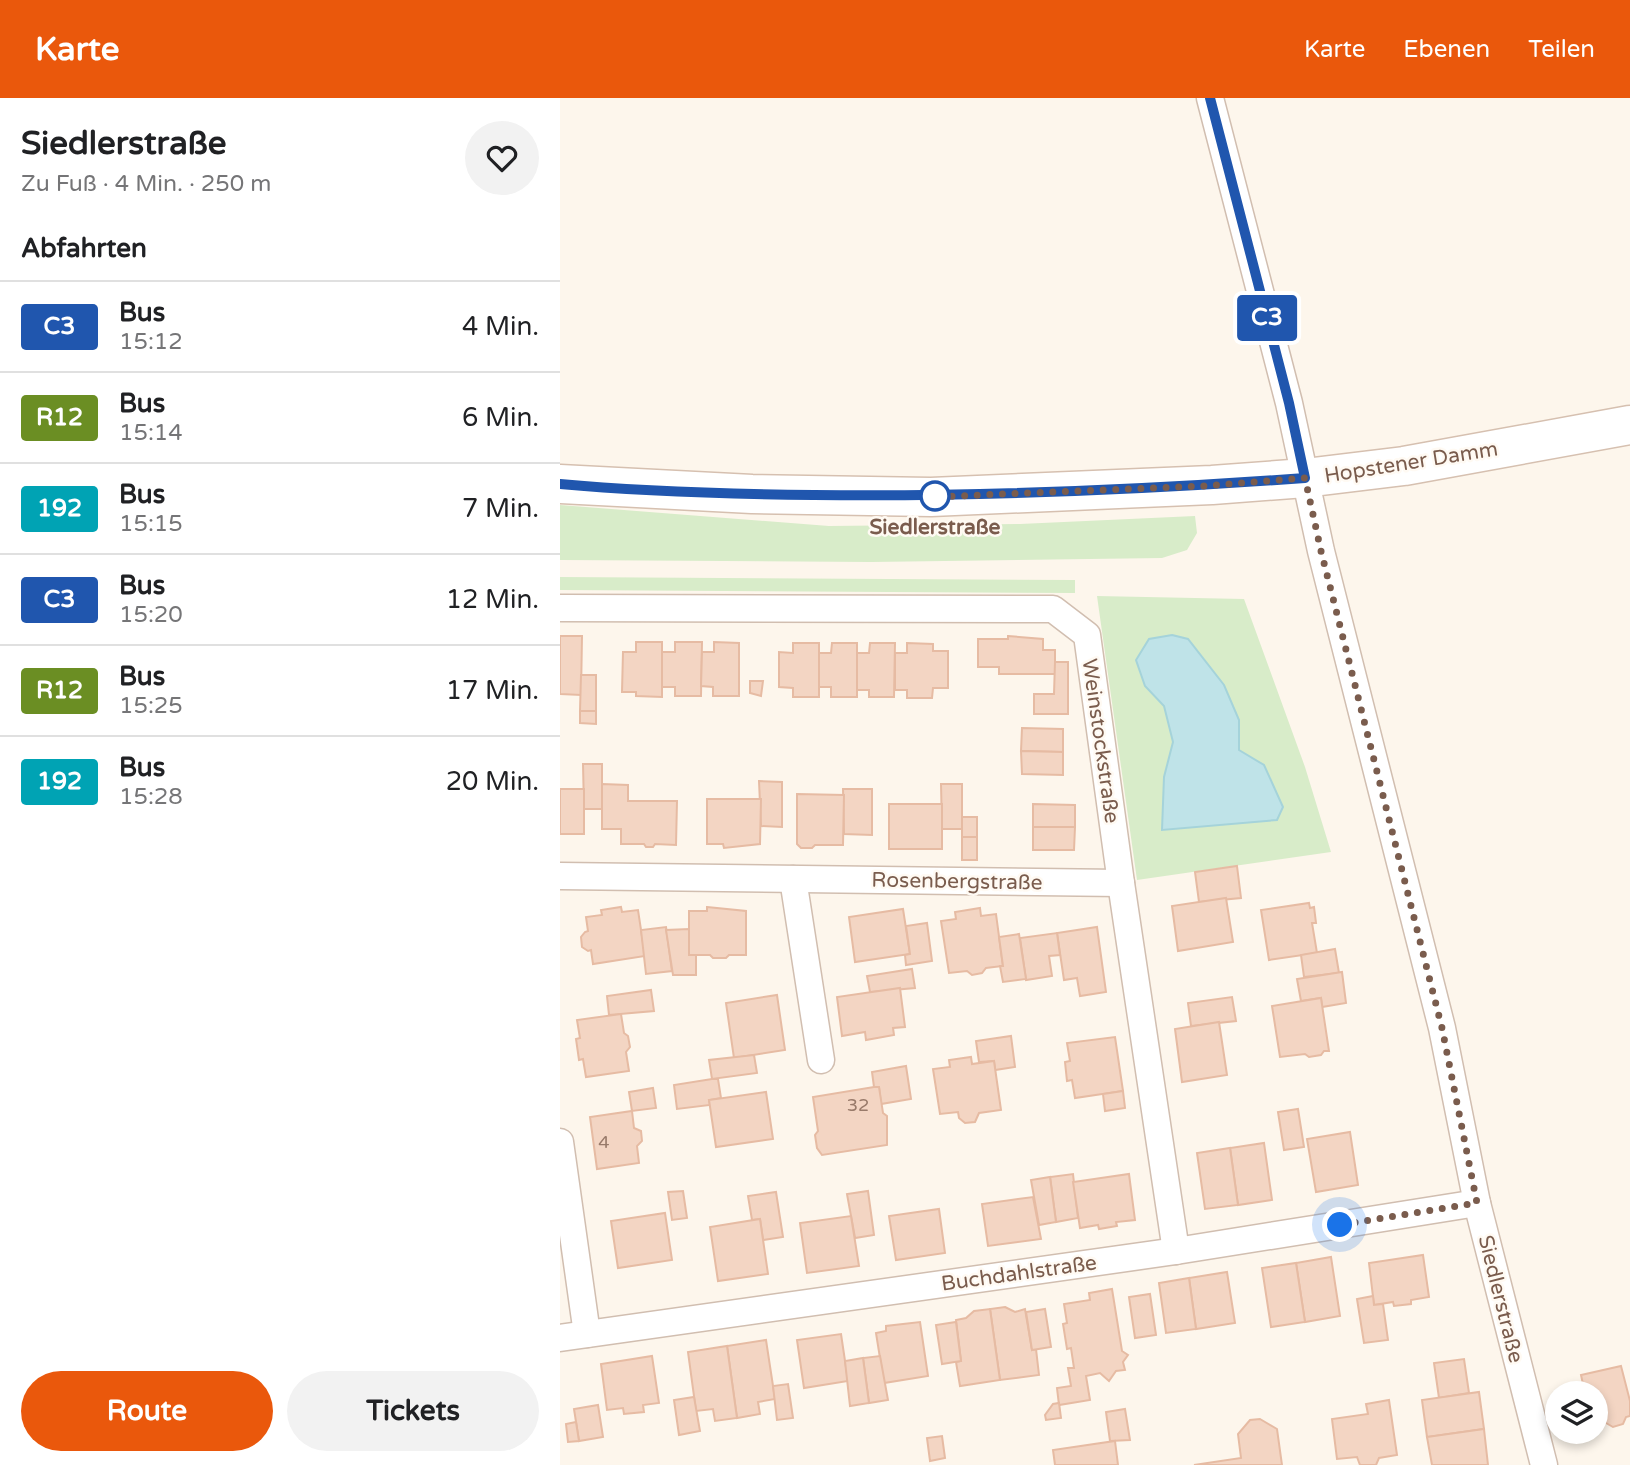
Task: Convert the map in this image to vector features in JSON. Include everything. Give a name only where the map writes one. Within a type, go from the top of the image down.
[{"type":"main road","name":"Hopstener Damm","points":[[560,484],[752,494],[931,497],[1203,486],[1305,478],[1404,466],[1630,425]]},
{"type":"street","name":"Siedlerstraße","points":[[1210,98],[1289,403],[1321,551],[1442,1028],[1477,1203],[1544,1465]]},
{"type":"street","name":"Weinstockstraße","points":[[560,608],[1053,609],[1087,635],[1176,1251]]},
{"type":"street","name":"Rosenbergstraße","points":[[560,876],[1121,883]]},
{"type":"street","points":[[793,879],[821,1060]]},
{"type":"street","points":[[560,1142],[587,1334]]},
{"type":"street","name":"Buchdahlstraße","points":[[560,1338],[1176,1251],[1477,1203]]},
{"type":"green space","points":[[560,505],[829,526],[1020,524],[1195,516],[1197,533],[1187,550],[1162,558],[871,562],[560,560]]},
{"type":"green space","points":[[560,577],[1075,580],[1075,593],[560,590]]},
{"type":"green space","points":[[1097,596],[1244,599],[1305,767],[1331,852],[1137,880]],"holes":[[[1188,639],[1224,685],[1239,720],[1239,750],[1264,766],[1164,777],[1173,742],[1164,706]]]},
{"type":"water","points":[[1172,635],[1188,639],[1224,685],[1239,720],[1239,750],[1264,765],[1283,807],[1277,820],[1162,830],[1164,777],[1173,742],[1164,706],[1145,686],[1136,660],[1149,639]]},
{"type":"building","points":[[560,636],[582,636],[581,695],[560,694]]},
{"type":"building","points":[[1008,636],[1043,639],[1043,650],[1055,650],[1055,674],[999,674],[999,667],[978,667],[978,639],[1008,639]]},
{"type":"building","points":[[636,642],[662,642],[662,697],[636,696],[636,692],[622,692],[623,652],[636,652]]},
{"type":"building","points":[[675,642],[702,642],[701,696],[675,696],[675,687],[662,687],[662,652],[675,652]]},
{"type":"building","points":[[714,642],[739,643],[739,696],[713,696],[713,687],[701,686],[702,652],[714,652]]},
{"type":"building","points":[[793,643],[819,643],[819,697],[793,697],[793,688],[779,687],[779,652],[793,653]]},
{"type":"building","points":[[832,643],[857,643],[857,697],[831,697],[831,687],[819,687],[819,653],[831,653]]},
{"type":"building","points":[[870,643],[895,643],[894,697],[869,697],[869,690],[857,690],[857,653],[869,653]]},
{"type":"building","points":[[907,643],[933,644],[933,651],[948,651],[948,688],[933,688],[932,698],[907,698],[907,690],[895,690],[895,653],[907,653]]},
{"type":"building","points":[[1055,662],[1068,662],[1068,714],[1034,714],[1034,694],[1054,694]]},
{"type":"building","points":[[581,675],[596,675],[596,711],[580,711]]},
{"type":"building","points":[[750,681],[763,681],[761,696],[750,693]]},
{"type":"building","points":[[580,711],[596,711],[596,724],[580,723]]},
{"type":"building","points":[[1022,728],[1063,729],[1063,752],[1021,751]]},
{"type":"building","points":[[1021,751],[1063,752],[1063,775],[1022,774]]},
{"type":"building","points":[[583,764],[602,764],[602,809],[584,809]]},
{"type":"building","points":[[759,781],[782,782],[782,827],[761,826]]},
{"type":"building","points":[[602,784],[628,785],[628,801],[677,801],[676,845],[655,844],[653,847],[646,847],[644,844],[621,844],[621,829],[602,829]]},
{"type":"building","points":[[941,784],[962,784],[962,829],[942,829]]},
{"type":"building","points":[[560,789],[584,789],[584,834],[560,834]]},
{"type":"building","points":[[843,789],[872,789],[872,835],[844,834]]},
{"type":"building","points":[[797,794],[844,795],[843,845],[801,848],[797,844]]},
{"type":"building","points":[[707,799],[761,799],[760,844],[724,848],[723,844],[707,844]]},
{"type":"building","points":[[889,804],[942,804],[942,849],[889,849]]},
{"type":"building","points":[[1033,804],[1075,805],[1075,827],[1033,827]]},
{"type":"building","points":[[962,817],[977,817],[977,837],[962,837]]},
{"type":"building","points":[[1033,827],[1075,827],[1074,850],[1033,850]]},
{"type":"building","points":[[962,837],[977,837],[977,860],[962,860]]},
{"type":"building","points":[[1237,866],[1241,898],[1199,902],[1195,872]]},
{"type":"building","points":[[1226,898],[1233,942],[1178,951],[1172,906]]},
{"type":"building","points":[[1309,903],[1310,908],[1314,907],[1316,923],[1312,923],[1317,953],[1269,960],[1261,910]]},
{"type":"building","points":[[621,907],[622,912],[638,910],[645,956],[593,964],[591,950],[582,947],[581,937],[588,931],[586,917],[602,915],[601,910]]},
{"type":"building","points":[[707,907],[746,911],[746,955],[713,958],[710,955],[689,955],[689,911],[707,911]]},
{"type":"building","points":[[980,908],[981,916],[996,914],[1003,966],[986,968],[982,973],[972,975],[967,971],[949,973],[941,921],[956,919],[955,912]]},
{"type":"building","points":[[903,909],[910,954],[855,962],[849,917]]},
{"type":"building","points":[[927,923],[932,961],[906,965],[905,955],[910,954],[906,926]]},
{"type":"building","points":[[666,927],[672,971],[646,974],[641,930]]},
{"type":"building","points":[[1097,927],[1106,992],[1080,996],[1077,978],[1064,980],[1057,933]]},
{"type":"building","points":[[689,929],[689,955],[696,955],[696,975],[673,975],[666,930]]},
{"type":"building","points":[[1057,933],[1060,955],[1049,956],[1052,976],[1026,980],[1020,938]]},
{"type":"building","points":[[1019,934],[1026,979],[1003,982],[999,937]]},
{"type":"building","points":[[1335,949],[1339,973],[1304,977],[1301,955]]},
{"type":"building","points":[[912,969],[915,988],[870,992],[867,976]]},
{"type":"building","points":[[1342,972],[1346,1003],[1322,1007],[1321,998],[1301,1001],[1297,979]]},
{"type":"building","points":[[900,988],[905,1027],[893,1028],[894,1035],[866,1040],[865,1032],[842,1036],[837,997]]},
{"type":"building","points":[[651,990],[654,1011],[609,1015],[607,996]]},
{"type":"building","points":[[777,995],[785,1050],[734,1058],[726,1003]]},
{"type":"building","points":[[1232,997],[1236,1021],[1191,1026],[1188,1003]]},
{"type":"building","points":[[1321,998],[1329,1051],[1309,1057],[1305,1054],[1280,1057],[1272,1006]]},
{"type":"building","points":[[621,1014],[624,1033],[628,1036],[630,1047],[626,1052],[629,1071],[586,1077],[583,1059],[579,1060],[577,1020]]},
{"type":"building","points":[[1219,1022],[1227,1075],[1182,1082],[1175,1029]]},
{"type":"building","points":[[1011,1036],[1015,1067],[995,1070],[994,1061],[979,1062],[976,1041]]},
{"type":"building","points":[[1115,1037],[1123,1091],[1075,1098],[1072,1080],[1067,1081],[1065,1062],[1070,1061],[1067,1043]]},
{"type":"building","points":[[754,1055],[757,1073],[712,1079],[709,1060]]},
{"type":"building","points":[[971,1057],[972,1064],[994,1061],[1001,1110],[979,1113],[975,1122],[965,1123],[959,1118],[958,1112],[940,1114],[933,1069],[950,1067],[949,1060]]},
{"type":"building","points":[[906,1066],[911,1099],[881,1104],[879,1087],[874,1087],[872,1072]]},
{"type":"building","points":[[718,1079],[721,1098],[709,1100],[710,1105],[677,1109],[674,1085]]},
{"type":"building","points":[[879,1087],[883,1113],[887,1116],[887,1145],[822,1155],[817,1148],[815,1135],[818,1131],[813,1097]]},
{"type":"building","points":[[653,1088],[656,1108],[632,1111],[629,1092]]},
{"type":"building","points":[[1123,1091],[1125,1108],[1105,1111],[1103,1094]]},
{"type":"building","points":[[766,1092],[773,1139],[716,1147],[709,1100]]},
{"type":"building","points":[[1298,1109],[1304,1147],[1284,1150],[1278,1112]]},
{"type":"building","points":[[632,1111],[634,1128],[641,1131],[642,1141],[637,1146],[639,1163],[597,1169],[590,1117]]},
{"type":"building","points":[[1350,1132],[1358,1185],[1316,1192],[1307,1139]]},
{"type":"building","points":[[1264,1143],[1272,1200],[1238,1205],[1230,1148]]},
{"type":"building","points":[[1230,1148],[1238,1205],[1205,1209],[1197,1153]]},
{"type":"building","points":[[1073,1174],[1078,1218],[1056,1222],[1050,1177]]},
{"type":"building","points":[[1129,1174],[1135,1220],[1116,1222],[1117,1226],[1099,1229],[1098,1225],[1080,1228],[1073,1182]]},
{"type":"building","points":[[1050,1177],[1056,1222],[1039,1225],[1031,1180]]},
{"type":"building","points":[[683,1191],[687,1218],[672,1220],[668,1192]]},
{"type":"building","points":[[868,1191],[874,1235],[855,1238],[847,1194]]},
{"type":"building","points":[[776,1192],[783,1237],[763,1240],[760,1219],[752,1220],[748,1196]]},
{"type":"building","points":[[1033,1197],[1041,1239],[988,1246],[982,1204]]},
{"type":"building","points":[[939,1209],[945,1253],[896,1260],[889,1216]]},
{"type":"building","points":[[665,1213],[672,1260],[618,1268],[611,1221]]},
{"type":"building","points":[[851,1216],[859,1266],[807,1273],[800,1223]]},
{"type":"building","points":[[760,1219],[768,1274],[718,1281],[710,1227]]},
{"type":"building","points":[[1423,1255],[1429,1297],[1411,1300],[1411,1304],[1394,1306],[1393,1302],[1374,1305],[1369,1263]]},
{"type":"building","points":[[1331,1257],[1340,1316],[1305,1322],[1296,1263]]},
{"type":"building","points":[[1296,1263],[1305,1322],[1271,1327],[1262,1268]]},
{"type":"building","points":[[1227,1272],[1235,1323],[1196,1329],[1189,1278]]},
{"type":"building","points":[[1189,1278],[1196,1329],[1166,1333],[1159,1283]]},
{"type":"building","points":[[1112,1289],[1122,1351],[1128,1355],[1123,1362],[1125,1370],[1116,1371],[1109,1381],[1100,1373],[1086,1376],[1090,1400],[1059,1405],[1057,1388],[1071,1386],[1068,1368],[1074,1368],[1071,1348],[1067,1349],[1063,1324],[1067,1323],[1064,1304],[1090,1300],[1089,1293]]},
{"type":"building","points":[[1150,1294],[1156,1335],[1135,1338],[1129,1297]]},
{"type":"building","points":[[1373,1296],[1374,1305],[1383,1304],[1388,1340],[1364,1343],[1357,1299]]},
{"type":"building","points":[[1005,1307],[1015,1312],[1025,1309],[1032,1350],[1036,1349],[1039,1375],[1000,1380],[990,1309]]},
{"type":"building","points":[[990,1309],[1000,1380],[960,1386],[956,1362],[961,1361],[956,1320],[966,1318],[974,1311]]},
{"type":"building","points":[[1045,1309],[1051,1347],[1032,1350],[1026,1312]]},
{"type":"building","points":[[920,1322],[928,1376],[884,1383],[876,1333],[886,1331],[886,1326]]},
{"type":"building","points":[[956,1322],[961,1361],[942,1364],[936,1325]]},
{"type":"building","points":[[841,1334],[848,1381],[804,1388],[797,1340]]},
{"type":"building","points":[[766,1340],[775,1399],[758,1402],[760,1414],[737,1418],[727,1346]]},
{"type":"building","points":[[727,1346],[737,1418],[715,1421],[713,1409],[696,1411],[688,1352]]},
{"type":"building","points":[[652,1356],[659,1403],[643,1405],[644,1412],[624,1414],[623,1408],[607,1410],[601,1364]]},
{"type":"building","points":[[880,1356],[888,1400],[869,1403],[863,1358]]},
{"type":"building","points":[[863,1358],[869,1403],[850,1406],[845,1361]]},
{"type":"building","points":[[1464,1359],[1469,1393],[1439,1398],[1434,1363]]},
{"type":"building","points":[[1621,1366],[1630,1401],[1630,1416],[1626,1417],[1623,1424],[1613,1427],[1608,1424],[1608,1381],[1582,1381],[1581,1375]]},
{"type":"building","points":[[788,1384],[793,1418],[777,1420],[773,1386]]},
{"type":"building","points":[[1479,1392],[1484,1429],[1427,1437],[1422,1400]]},
{"type":"building","points":[[694,1397],[700,1431],[679,1435],[674,1400]]},
{"type":"building","points":[[1389,1400],[1397,1455],[1379,1458],[1376,1465],[1360,1465],[1357,1457],[1337,1459],[1332,1419],[1368,1414],[1366,1404]]},
{"type":"building","points":[[1059,1403],[1061,1418],[1046,1420],[1045,1415],[1053,1404]]},
{"type":"building","points":[[598,1405],[603,1437],[579,1441],[574,1409]]},
{"type":"building","points":[[1125,1409],[1130,1440],[1110,1441],[1106,1412]]},
{"type":"building","points":[[1260,1419],[1277,1429],[1282,1465],[1194,1465],[1241,1458],[1238,1434],[1250,1420]]},
{"type":"building","points":[[576,1422],[579,1441],[568,1442],[566,1424]]},
{"type":"building","points":[[1484,1429],[1488,1465],[1432,1465],[1427,1437]]},
{"type":"building","points":[[942,1436],[945,1458],[930,1461],[927,1438]]},
{"type":"building","points":[[1115,1441],[1118,1465],[1055,1465],[1053,1450]]},
{"type":"bus line","name":"C3","points":[[560,484],[752,494],[931,497],[1203,486],[1305,478],[1289,403],[1210,98]]},
{"type":"place","name":"Siedlerstraße","points":[[935,496]]},
{"type":"route","points":[[935,496],[931,497],[1203,486],[1305,478],[1321,551],[1442,1028],[1477,1203],[1340,1225]]}]
